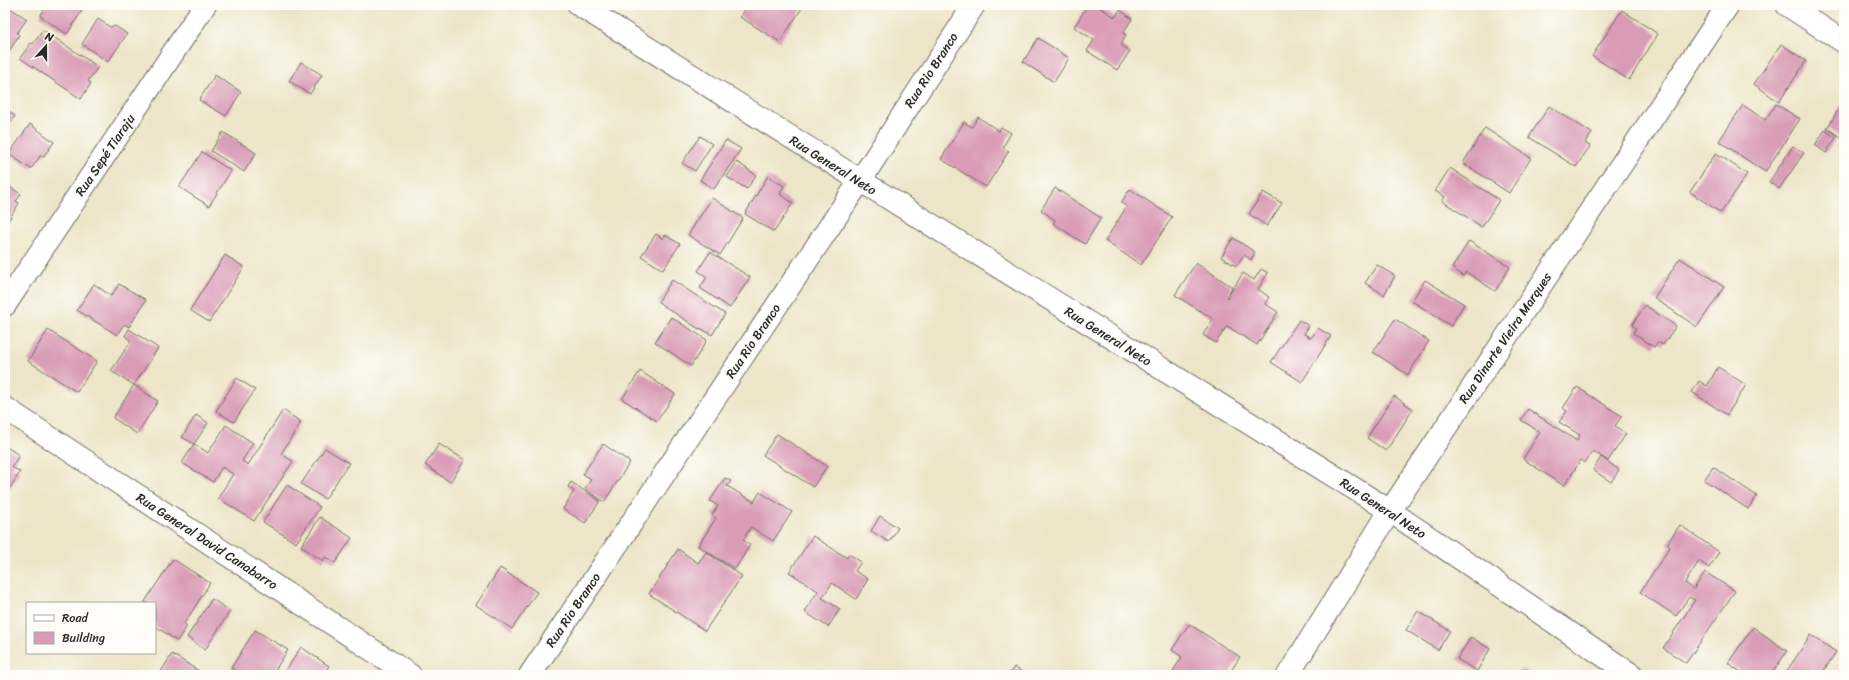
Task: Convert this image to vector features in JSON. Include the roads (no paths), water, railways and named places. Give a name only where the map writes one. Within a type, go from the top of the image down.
[{"type":"street","name":"Rua Sepé Tiaraju","points":[[5,305],[205,5]]},
{"type":"street","name":"Rua General Neto","points":[[579,5],[1390,511],[1632,675]]},
{"type":"street","name":"Rua Rio Branco","points":[[530,675],[860,181],[974,5]]},
{"type":"street","name":"Rua Dinarte Vieira Marques","points":[[1288,675],[1390,511],[1728,5]]},
{"type":"street","points":[[1787,5],[1844,42]]},
{"type":"street","name":"Rua General David Canabarro","points":[[5,408],[410,675]]}]
